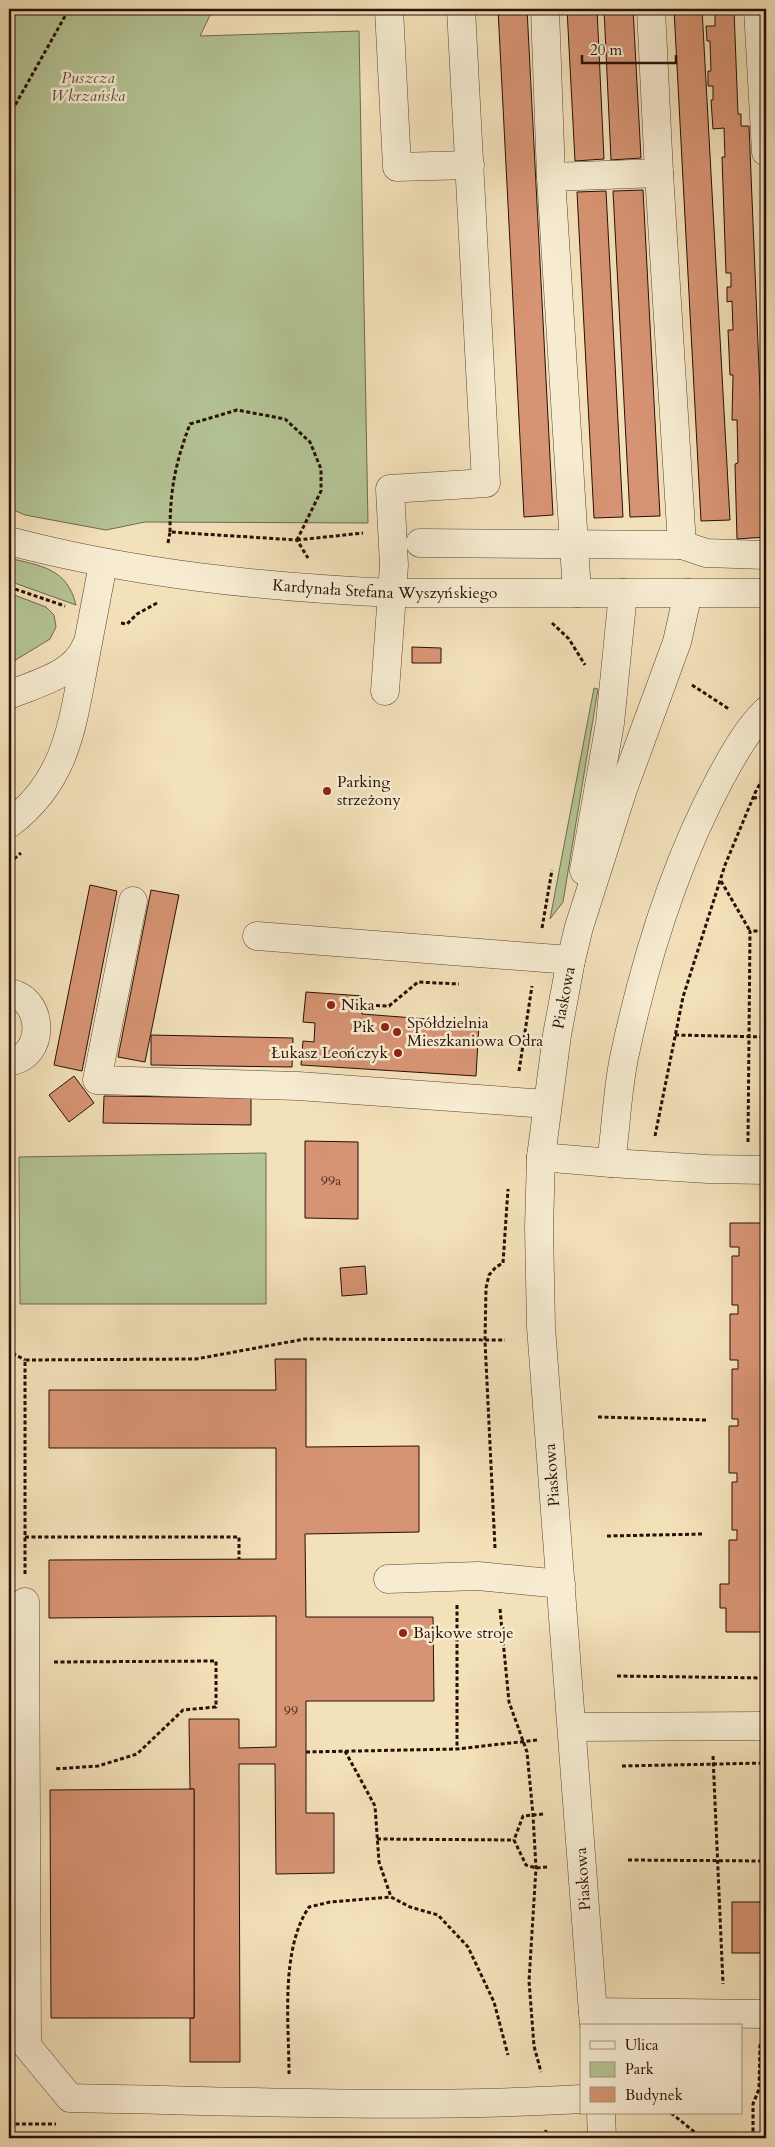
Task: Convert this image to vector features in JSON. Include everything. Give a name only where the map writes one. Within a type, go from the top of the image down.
[{"type":"street","points":[[389,9],[397,167],[470,165]]},
{"type":"street","points":[[385,691],[394,565],[390,490],[486,483],[461,9]]},
{"type":"street","points":[[545,9],[551,177],[577,593]]},
{"type":"street","points":[[651,9],[659,173],[682,544]]},
{"type":"street","points":[[758,9],[766,152]]},
{"type":"street","points":[[551,177],[659,173]]},
{"type":"street","name":"Kardynała Stefana Wyszyńskiego","points":[[9,542],[103,564],[162,574],[329,590],[392,593],[766,593]]},
{"type":"street","points":[[420,543],[574,546],[682,544],[706,553],[766,555]]},
{"type":"street","points":[[9,824],[43,791],[62,759],[71,732],[103,564]]},
{"type":"street","name":"Piaskowa","points":[[579,927],[586,851],[610,724],[623,593]]},
{"type":"street","name":"Piaskowa","points":[[594,2019],[541,1327],[539,1228],[542,1157],[547,1104],[557,1035],[579,927],[624,789],[677,642],[688,593]]},
{"type":"street","points":[[9,695],[56,676],[70,668],[83,652],[89,640]]},
{"type":"street","points":[[612,1163],[624,1060],[638,998],[659,929],[684,857],[710,798],[759,718]]},
{"type":"street","points":[[132,901],[97,1080],[298,1086],[547,1104]]},
{"type":"street","points":[[257,936],[571,960]]},
{"type":"street","points":[[9,993],[19,995],[28,1001],[36,1020],[32,1046],[23,1056],[9,1061]]},
{"type":"street","points":[[542,1157],[612,1163],[757,1170]]},
{"type":"street","points":[[388,1578],[478,1576],[561,1584]]},
{"type":"street","points":[[25,1602],[27,2046],[70,2098],[289,2102],[547,2101],[580,2099]]},
{"type":"street","points":[[572,1727],[766,1726]]},
{"type":"street","points":[[594,2019],[763,2014]]},
{"type":"street","points":[[600,2114],[602,2138]]},
{"type":"path","points":[[9,116],[69,9]]},
{"type":"path","points":[[162,574],[170,532],[170,499],[176,461],[190,424],[238,410],[284,418],[310,442],[320,469],[320,491],[296,540]]},
{"type":"path","points":[[170,532],[296,540],[393,530]]},
{"type":"path","points":[[296,540],[329,590]]},
{"type":"path","points":[[65,615],[66,607]]},
{"type":"path","points":[[665,675],[688,683],[759,718]]},
{"type":"path","points":[[648,1165],[682,997],[721,881],[753,798],[766,772]]},
{"type":"path","points":[[753,798],[766,797]]},
{"type":"path","points":[[721,881],[750,931],[749,1037],[757,1170]]},
{"type":"path","points":[[750,931],[766,931]]},
{"type":"path","points":[[363,1005],[390,1006],[418,982],[466,984]]},
{"type":"path","points":[[522,987],[532,987]]},
{"type":"path","points":[[675,1035],[766,1037]]},
{"type":"path","points":[[9,1114],[11,1117],[12,1346],[14,1354],[25,1360],[196,1359],[305,1339],[506,1340]]},
{"type":"path","points":[[503,1263],[496,1267],[489,1275],[486,1288],[485,1341],[497,1578],[509,1702],[527,1752],[533,1815],[536,1868],[530,1981],[534,2046],[545,2085],[547,2101],[544,2138]]},
{"type":"path","points":[[25,1360],[25,1602]]},
{"type":"path","points":[[598,1417],[706,1420]]},
{"type":"path","points":[[607,1536],[704,1534]]},
{"type":"path","points":[[25,1538],[238,1537],[239,1559]]},
{"type":"path","points":[[456,1577],[457,1749]]},
{"type":"path","points":[[25,1662],[216,1661],[216,1707],[183,1710],[137,1754],[98,1766],[26,1770]]},
{"type":"path","points":[[617,1676],[766,1678]]},
{"type":"path","points":[[706,1726],[715,1765],[724,2014]]},
{"type":"path","points":[[306,1752],[457,1749],[537,1740]]},
{"type":"path","points":[[345,1751],[375,1806],[378,1862],[391,1897]]},
{"type":"path","points":[[622,1766],[766,1763]]},
{"type":"path","points":[[543,1814],[523,1816],[514,1840],[526,1865],[536,1868],[547,1867]]},
{"type":"path","points":[[377,1839],[514,1840]]},
{"type":"path","points":[[628,1860],[766,1861]]},
{"type":"path","points":[[289,2102],[290,1968],[293,1942],[299,1922],[308,1908],[330,1902],[391,1897],[410,1907],[438,1915],[468,1947],[494,2002],[508,2055]]},
{"type":"path","points":[[752,2138],[752,2104],[759,2090],[763,2014]]},
{"type":"path","points":[[759,2078],[766,2075]]},
{"type":"path","points":[[672,2114],[702,2138]]},
{"type":"path","points":[[9,2124],[53,2124]]},
{"type":"green space","name":"Puszcza Wkrzańska","points":[[9,9],[213,9],[200,36],[359,31],[368,523],[145,522],[106,530],[25,515],[9,508]]},
{"type":"green space","points":[[9,558],[42,567],[59,576],[72,593],[76,605],[9,581]]},
{"type":"green space","points":[[9,593],[46,607],[54,615],[56,627],[50,639],[9,664]]},
{"type":"green space","points":[[594,688],[598,689],[563,902],[550,919]]},
{"type":"green space","points":[[266,1153],[266,1304],[20,1304],[19,1157]]},
{"type":"green space","points":[[9,1478],[12,1478],[13,1579],[9,1579]]},
{"type":"building","points":[[498,9],[527,9],[553,515],[524,517]]},
{"type":"building","points":[[567,9],[597,9],[604,159],[575,161]]},
{"type":"building","points":[[604,9],[633,9],[641,158],[611,160]]},
{"type":"building","points":[[674,9],[702,9],[730,520],[701,521]]},
{"type":"building","points":[[709,9],[734,9],[738,114],[741,114],[741,126],[749,126],[766,537],[737,539],[735,464],[738,463],[737,420],[732,420],[733,375],[730,375],[728,330],[733,330],[732,301],[727,302],[727,287],[731,287],[731,273],[726,273],[722,157],[725,157],[724,128],[713,129],[711,100],[713,100],[713,86],[708,86],[708,71],[711,71],[710,41],[707,41],[706,26],[715,26],[715,12],[709,12]]},
{"type":"building","points":[[643,190],[660,516],[630,517],[613,191]]},
{"type":"building","points":[[606,191],[623,517],[594,518],[577,192]]},
{"type":"building","points":[[412,647],[441,648],[441,663],[412,663]]},
{"type":"building","points":[[90,885],[117,891],[82,1071],[54,1065]]},
{"type":"building","points":[[151,890],[179,895],[145,1062],[118,1057]]},
{"type":"building","name":"Spółdzielnia Mieszkaniowa Odra","points":[[306,992],[363,996],[362,1014],[479,1023],[476,1076],[301,1065],[303,1041],[314,1042],[315,1023],[303,1022]]},
{"type":"building","points":[[151,1035],[293,1038],[292,1067],[151,1065]]},
{"type":"building","points":[[74,1076],[94,1103],[69,1122],[49,1095]]},
{"type":"building","points":[[104,1096],[251,1098],[251,1125],[103,1123]]},
{"type":"building","points":[[305,1141],[358,1142],[358,1219],[305,1218]]},
{"type":"building","points":[[730,1223],[766,1223],[766,1632],[726,1632],[726,1608],[720,1608],[720,1584],[729,1584],[729,1540],[737,1540],[737,1530],[732,1530],[732,1482],[737,1482],[737,1473],[729,1473],[729,1426],[738,1426],[738,1419],[732,1419],[732,1369],[738,1369],[738,1360],[730,1360],[730,1314],[738,1314],[738,1305],[732,1305],[732,1256],[739,1256],[739,1247],[730,1247]]},
{"type":"building","points":[[365,1266],[367,1294],[342,1296],[340,1268]]},
{"type":"building","points":[[275,1359],[306,1359],[306,1447],[419,1446],[419,1532],[305,1534],[306,1617],[433,1617],[434,1701],[306,1701],[306,1813],[334,1813],[334,1873],[276,1874],[275,1764],[239,1764],[240,2062],[190,2062],[190,2018],[194,2018],[194,1789],[190,1789],[189,1719],[239,1719],[239,1748],[276,1747],[276,1616],[49,1618],[49,1560],[276,1559],[276,1448],[49,1448],[49,1390],[276,1390]]},
{"type":"building","points":[[194,1789],[194,2018],[51,2018],[50,1790]]},
{"type":"building","points":[[732,1902],[766,1902],[766,1953],[732,1953]]},
{"type":"building","points":[[765,2079],[766,2138],[764,2138]]},
{"type":"place","name":"Parking strzeżony","points":[[327,791]]},
{"type":"place","name":"Nika","points":[[331,1005]]},
{"type":"place","name":"Pik","points":[[385,1027]]},
{"type":"place","name":"Spółdzielnia Mieszkaniowa Odra","points":[[397,1032]]},
{"type":"place","name":"Łukasz Leończyk","points":[[398,1053]]},
{"type":"place","name":"Bajkowe stroje","points":[[403,1633]]}]
